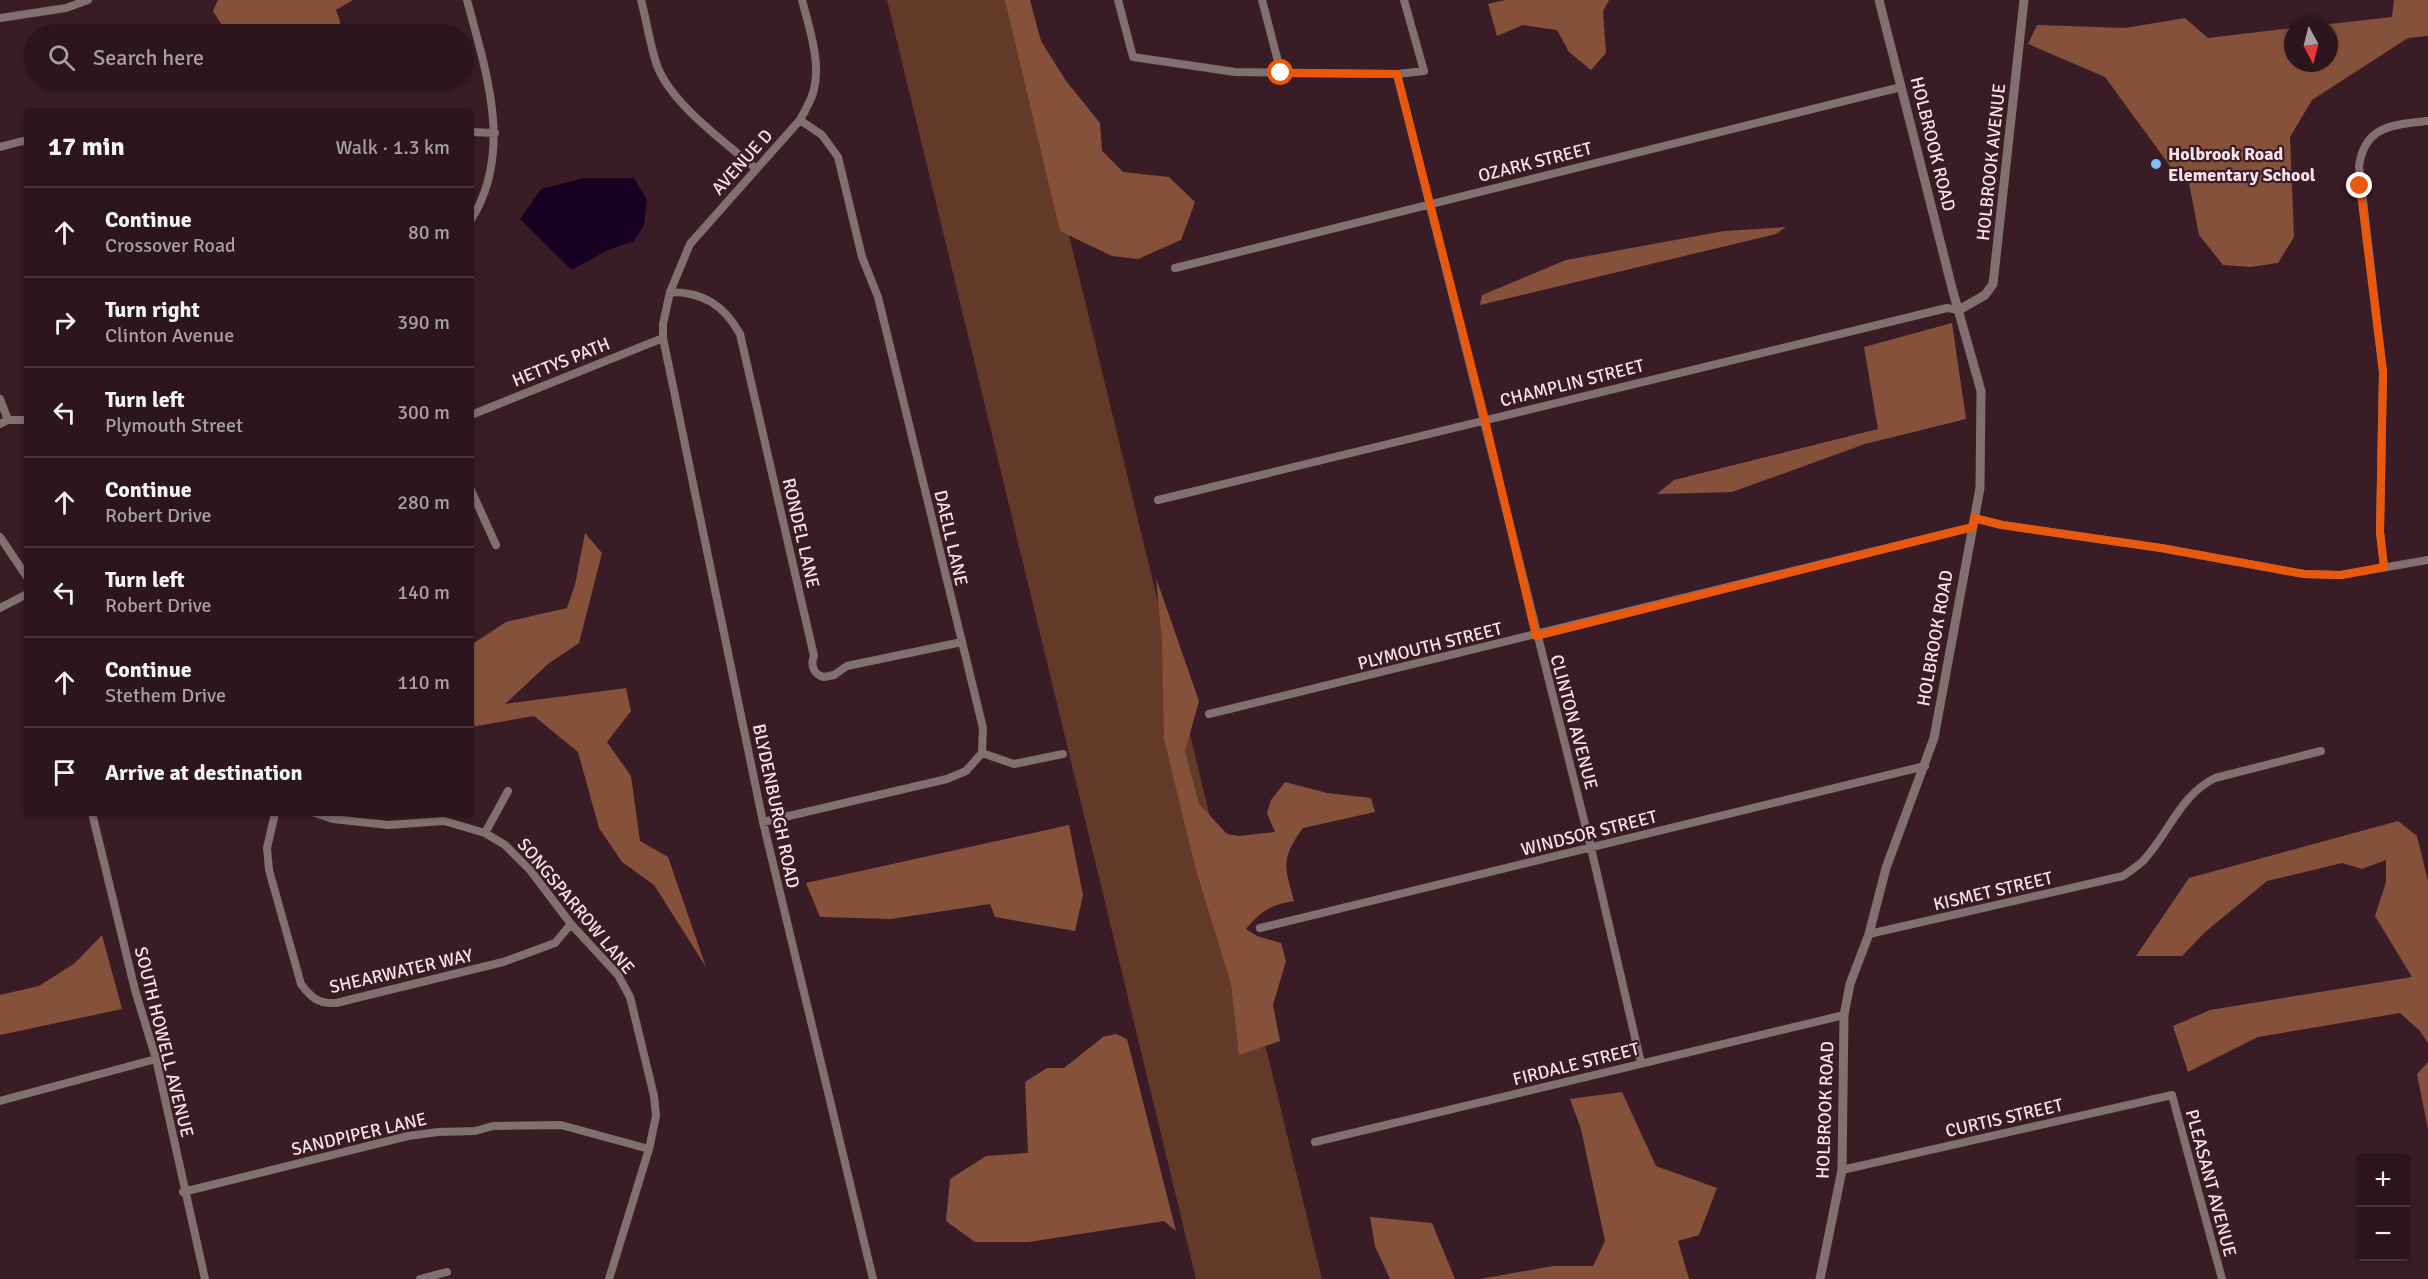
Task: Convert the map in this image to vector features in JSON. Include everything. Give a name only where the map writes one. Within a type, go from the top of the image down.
[{"type":"street","points":[[0,18],[66,8],[88,0]]},
{"type":"street","points":[[467,0],[473,24]]},
{"type":"street","points":[[641,0],[658,69],[669,86],[681,102],[755,168]]},
{"type":"street","name":"AVENUE D","points":[[663,338],[670,292],[690,244],[755,168],[800,120],[815,89],[813,54],[802,0]]},
{"type":"street","points":[[1118,0],[1133,57],[1235,72],[1397,74],[1424,71],[1404,0]]},
{"type":"street","points":[[1262,0],[1281,73]]},
{"type":"street","name":"HOLBROOK ROAD","points":[[1820,1279],[1842,1170],[1844,1015],[1857,958],[1869,934],[1886,868],[1925,766],[1942,695],[1973,523],[1982,458],[1981,391],[1879,0]]},
{"type":"street","name":"HOLBROOK AVENUE","points":[[1959,310],[1985,295],[1993,284],[2024,0]]},
{"type":"street","points":[[474,28],[494,107],[495,133],[486,191],[474,214]]},
{"type":"street","name":"CLINTON AVENUE","points":[[1397,74],[1591,849],[1641,1063]]},
{"type":"street","name":"OZARK STREET","points":[[1175,268],[1901,87]]},
{"type":"street","name":"DAELL LANE","points":[[800,120],[830,144],[842,170],[862,257],[878,297],[983,728],[982,753]]},
{"type":"street","points":[[2384,564],[2380,532],[2382,352],[2360,186],[2361,152],[2367,141],[2384,127],[2428,121]]},
{"type":"street","points":[[474,132],[495,133]]},
{"type":"street","points":[[0,147],[24,141]]},
{"type":"street","name":"RONDEL LANE","points":[[670,292],[689,292],[717,303],[740,334],[814,656],[812,663],[815,672],[824,677],[834,675],[847,666],[962,642]]},
{"type":"street","name":"CHAMPLIN STREET","points":[[1158,500],[1947,308],[1959,310]]},
{"type":"street","name":"HETTYS PATH","points":[[474,414],[663,338]]},
{"type":"street","name":"BLYDENBURGH ROAD","points":[[663,338],[763,822],[873,1279]]},
{"type":"street","points":[[0,399],[4,422],[24,420]]},
{"type":"street","points":[[474,497],[496,545]]},
{"type":"street","points":[[1973,523],[2002,525],[2161,548],[2304,574],[2341,575],[2384,564],[2428,560]]},
{"type":"street","name":"PLYMOUTH STREET","points":[[1209,714],[1536,636],[1973,523]]},
{"type":"street","points":[[0,537],[24,572]]},
{"type":"street","points":[[0,608],[24,596]]},
{"type":"street","name":"KISMET STREET","points":[[1869,934],[2123,876],[2142,862],[2191,794],[2202,785],[2215,778],[2321,752]]},
{"type":"street","points":[[763,822],[947,779],[966,771],[982,753],[1014,764],[1063,754]]},
{"type":"street","name":"WINDSOR STREET","points":[[1260,928],[1925,766]]},
{"type":"street","points":[[485,833],[508,790]]},
{"type":"street","name":"SOUTH HOWELL AVENUE","points":[[93,816],[135,990],[156,1059],[183,1192],[205,1279]]},
{"type":"street","name":"SHEARWATER WAY","points":[[274,816],[267,848],[269,870],[294,966],[301,984],[310,997],[323,1004],[336,1003],[503,962],[555,943],[571,924]]},
{"type":"street","name":"SONGSPARROW LANE","points":[[324,816],[388,825],[444,821],[485,833],[505,845],[530,870],[571,924],[618,975],[630,997],[654,1096],[656,1116],[649,1149],[609,1279]]},
{"type":"street","name":"FIRDALE STREET","points":[[1315,1142],[1844,1015]]},
{"type":"street","points":[[0,1101],[156,1059]]},
{"type":"street","name":"CURTIS STREET","points":[[1842,1170],[2172,1095]]},
{"type":"street","name":"PLEASANT AVENUE","points":[[2172,1095],[2222,1279]]},
{"type":"street","name":"SANDPIPER LANE","points":[[183,1192],[408,1136],[475,1131],[494,1126],[561,1125],[649,1149]]},
{"type":"street","points":[[420,1279],[447,1272]]},
{"type":"shaded area","points":[[218,0],[353,0],[336,10],[340,24],[221,24],[213,11]]},
{"type":"shaded area","points":[[887,0],[1012,0],[1322,1279],[1196,1279]]},
{"type":"shaded area","points":[[1005,0],[1030,0],[1041,41],[1066,81],[1100,123],[1102,151],[1123,172],[1169,177],[1195,202],[1181,240],[1138,259],[1112,256],[1060,231]]},
{"type":"shaded area","points":[[1505,0],[1609,0],[1603,11],[1606,53],[1591,70],[1569,52],[1557,30],[1523,25],[1497,36],[1488,4]]},
{"type":"shaded area","points":[[2394,0],[2428,0],[2428,36],[2408,38],[2312,100],[2290,137],[2294,237],[2278,263],[2251,267],[2223,265],[2199,235],[2189,183],[2170,166],[2105,77],[2028,44],[2037,25],[2125,28],[2185,18],[2208,38],[2284,29],[2284,72],[2338,72],[2338,23],[2392,17]]},
{"type":"shaded area","points":[[584,178],[634,178],[647,200],[644,225],[634,241],[608,250],[572,270],[520,219],[541,189]]},
{"type":"shaded area","points":[[1786,227],[1776,234],[1480,305],[1482,295],[1566,260],[1724,231]]},
{"type":"shaded area","points":[[1952,323],[1966,419],[1865,444],[1732,492],[1657,494],[1674,480],[1878,429],[1864,347]]},
{"type":"shaded area","points":[[585,533],[602,553],[579,643],[548,664],[505,704],[626,688],[631,711],[607,742],[631,776],[640,841],[668,857],[706,967],[654,885],[622,862],[599,828],[578,752],[534,716],[474,726],[474,643],[506,622],[567,608],[575,585]]},
{"type":"shaded area","points":[[1156,578],[1199,701],[1185,751],[1199,804],[1227,834],[1239,836],[1275,832],[1267,813],[1271,800],[1285,782],[1327,793],[1371,798],[1375,812],[1303,828],[1296,838],[1286,863],[1294,901],[1267,909],[1246,929],[1257,936],[1281,943],[1286,961],[1273,1005],[1280,1041],[1239,1055],[1231,984],[1196,870],[1164,739],[1162,642]]},
{"type":"shaded area","points":[[2398,821],[2417,836],[2428,881],[2428,1043],[2420,1031],[2400,1013],[2258,1037],[2188,1072],[2173,1026],[2210,1010],[2412,977],[2375,916],[2386,882],[2386,860],[2362,869],[2342,863],[2267,881],[2205,932],[2182,956],[2136,956],[2189,878]]},
{"type":"shaded area","points":[[1069,825],[1083,895],[1075,931],[995,917],[990,904],[891,919],[820,917],[806,883]]},
{"type":"shaded area","points":[[102,935],[122,1009],[0,1035],[0,995],[39,986],[75,963]]},
{"type":"shaded area","points":[[1116,1034],[1127,1039],[1176,1231],[1164,1221],[1029,1242],[975,1242],[946,1221],[950,1179],[986,1156],[1028,1153],[1025,1082],[1047,1068],[1064,1068],[1103,1037]]},
{"type":"shaded area","points":[[2428,1062],[2428,1129],[2417,1074]]},
{"type":"shaded area","points":[[1622,1092],[1656,1166],[1717,1188],[1699,1235],[1678,1241],[1689,1279],[1480,1279],[1553,1266],[1593,1266],[1605,1241],[1581,1129],[1570,1099]]},
{"type":"shaded area","points":[[1370,1217],[1432,1223],[1455,1279],[1390,1279],[1375,1246]]},
{"type":"place","name":"Holbrook Road Elementary School","points":[[2156,164]]},
{"type":"route","points":[[1281,73],[1397,74],[1485,420],[1536,636],[1973,527],[1974,518],[2002,525],[2161,548],[2304,574],[2341,575],[2384,567],[2380,532],[2383,372],[2360,186]]}]
